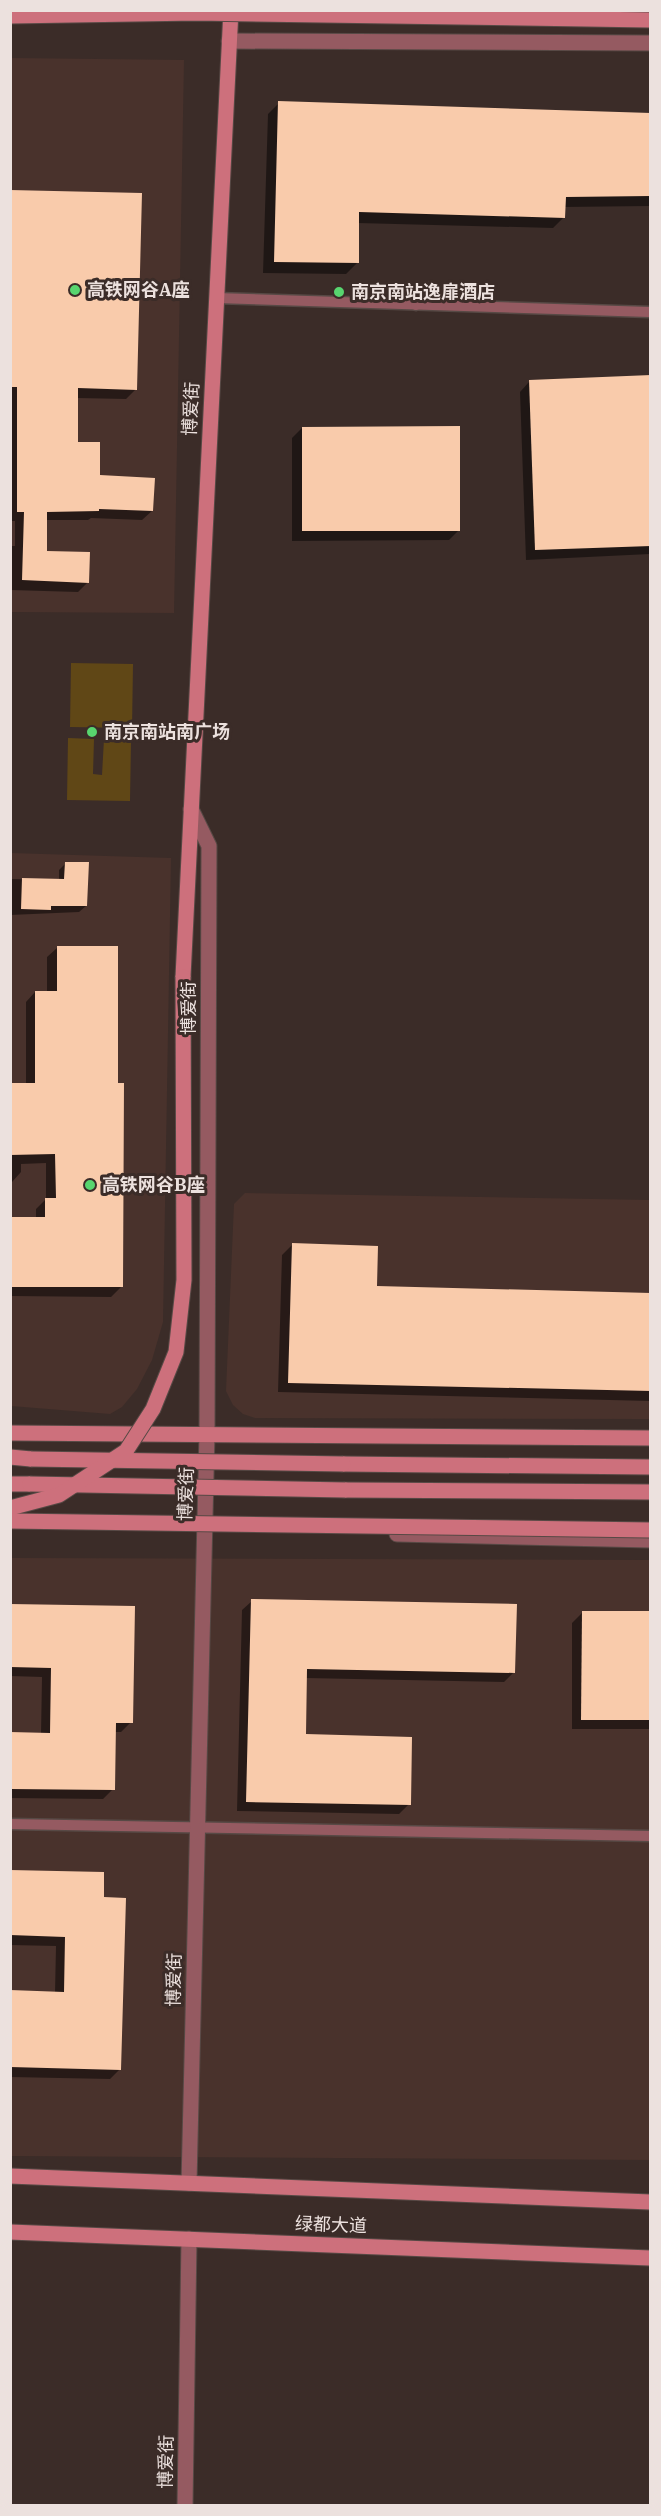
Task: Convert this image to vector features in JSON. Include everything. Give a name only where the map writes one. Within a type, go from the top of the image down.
[{"type":"main road","name":"博爱街","points":[[10,1508],[59,1495],[126,1451],[153,1409],[176,1352],[184,1280],[183,978],[231,10]]},
{"type":"main road","points":[[10,16],[197,13],[651,20]]},
{"type":"main road","points":[[10,1432],[651,1438]]},
{"type":"main road","points":[[10,1457],[331,1464],[651,1467]]},
{"type":"main road","points":[[10,1484],[651,1492]]},
{"type":"main road","points":[[10,1523],[651,1530]]},
{"type":"main road","name":"绿都大道","points":[[10,2176],[651,2202]]},
{"type":"main road","name":"绿都大道","points":[[10,2232],[651,2258]]},
{"type":"street","points":[[229,41],[651,44]]},
{"type":"street","name":"博爱街","points":[[189,2183],[207,1434],[209,846],[191,809]]},
{"type":"street","points":[[10,1523],[651,1540]]},
{"type":"street","name":"博爱街","points":[[185,2505],[189,2239]]},
{"type":"lane","points":[[416,304],[432,287]]},
{"type":"lane","points":[[216,298],[651,312]]},
{"type":"lane","points":[[10,1824],[651,1836]]},
{"type":"shaded area","points":[[11,58],[184,60],[174,613],[11,612]]},
{"type":"shaded area","points":[[71,663],[133,664],[132,728],[70,727]]},
{"type":"shaded area","points":[[68,738],[94,739],[93,774],[102,775],[104,739],[131,739],[130,801],[67,800]]},
{"type":"shaded area","name":"高铁网谷B座","points":[[11,853],[171,858],[163,1322],[152,1360],[137,1389],[122,1407],[110,1414],[11,1406]]},
{"type":"shaded area","points":[[245,1193],[650,1200],[650,1419],[255,1418],[243,1414],[233,1405],[226,1391],[234,1204]]},
{"type":"shaded area","points":[[10,1558],[650,1560],[650,2160],[11,2156]]},
{"type":"building","points":[[278,101],[651,113],[651,196],[566,197],[565,218],[359,212],[359,263],[274,262]]},
{"type":"building","name":"高铁网谷A座","points":[[10,190],[142,193],[137,390],[78,388],[78,442],[100,442],[100,475],[155,478],[153,511],[99,509],[99,511],[47,512],[47,551],[90,552],[89,583],[22,580],[24,512],[17,512],[17,387],[10,387]]},
{"type":"building","points":[[651,375],[651,546],[535,550],[529,380]]},
{"type":"building","points":[[460,426],[460,531],[302,531],[302,427]]},
{"type":"building","points":[[65,862],[89,862],[87,906],[51,906],[51,910],[21,909],[22,878],[64,879]]},
{"type":"building","name":"高铁网谷B座","points":[[57,946],[118,946],[118,1083],[124,1083],[123,1287],[10,1287],[10,1217],[45,1217],[45,1198],[56,1198],[55,1154],[10,1155],[10,1083],[35,1083],[35,991],[57,991]]},
{"type":"building","points":[[292,1243],[378,1246],[377,1286],[651,1293],[651,1391],[288,1383]]},
{"type":"building","points":[[251,1599],[517,1604],[515,1673],[307,1669],[306,1734],[412,1737],[411,1805],[246,1802]]},
{"type":"building","points":[[10,1604],[135,1606],[133,1723],[116,1723],[115,1790],[10,1789],[10,1732],[50,1733],[51,1668],[10,1667]]},
{"type":"building","points":[[582,1611],[651,1611],[651,1720],[581,1720]]},
{"type":"building","points":[[10,1870],[104,1872],[104,1897],[126,1898],[121,2070],[10,2067],[10,1990],[64,1992],[65,1937],[10,1935]]},
{"type":"place","name":"高铁网谷A座","points":[[75,290]]},
{"type":"place","name":"南京南站逸扉酒店","points":[[339,292]]},
{"type":"place","name":"南京南站南广场","points":[[92,732]]},
{"type":"place","name":"高铁网谷B座","points":[[90,1185]]}]
